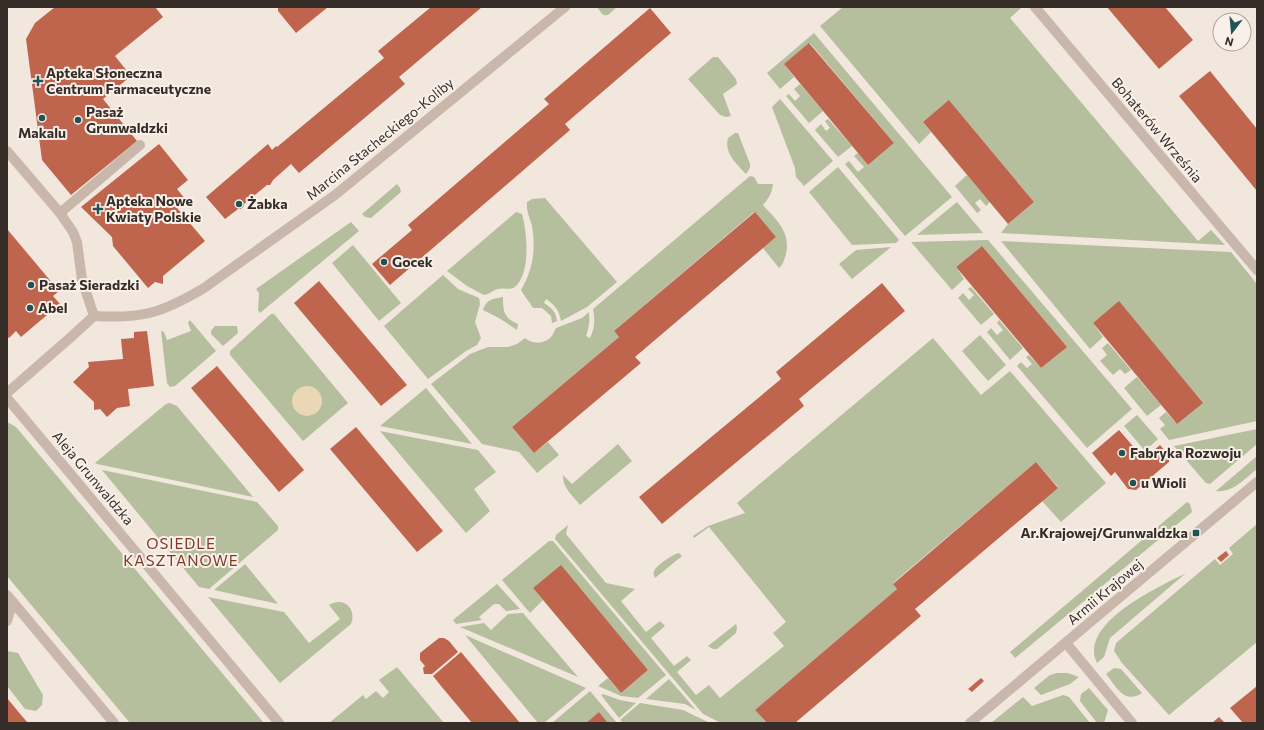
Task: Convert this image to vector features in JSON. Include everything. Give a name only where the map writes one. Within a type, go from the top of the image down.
[{"type":"street","name":"Marcina Stacheckiego-Koliby","points":[[94,316],[135,316],[160,311],[182,301],[204,288],[335,195],[565,7]]},
{"type":"street","name":"Bohaterów Września","points":[[1035,7],[1257,270]]},
{"type":"street","points":[[60,213],[140,145]]},
{"type":"street","points":[[7,151],[60,213],[73,232],[77,242],[82,280],[94,316],[7,393]]},
{"type":"street","name":"Aleja Grunwaldzka","points":[[7,398],[279,723]]},
{"type":"street","name":"Armii Krajowej","points":[[970,723],[1066,644],[1257,482]]},
{"type":"street","points":[[7,621],[10,599]]},
{"type":"street","points":[[10,599],[114,723]]},
{"type":"street","points":[[1066,644],[1132,723]]},
{"type":"green space","points":[[597,7],[617,7],[608,15],[603,15]]},
{"type":"green space","points":[[843,7],[1022,7],[1010,18],[1198,241],[1211,230],[1225,245],[1001,233],[1008,224],[1034,202],[950,101],[923,122],[931,132],[919,144],[820,26]]},
{"type":"green space","points":[[814,33],[952,197],[905,236],[845,164],[849,161],[858,172],[864,167],[854,156],[858,153],[868,165],[894,143],[810,43],[784,64],[794,77],[780,89],[767,73]]},
{"type":"green space","points":[[713,57],[718,57],[736,79],[737,84],[723,94],[731,116],[726,117],[720,115],[688,79]]},
{"type":"green space","points":[[800,84],[823,111],[809,123],[786,96],[789,94],[795,101],[800,96],[794,89]]},
{"type":"green space","points":[[780,99],[833,161],[804,186],[796,177],[795,168],[772,107]]},
{"type":"green space","points":[[828,119],[852,146],[838,157],[815,130],[821,124],[826,131],[830,128],[825,121]]},
{"type":"green space","points":[[735,133],[738,133],[750,164],[750,168],[746,174],[729,153],[727,143],[728,138]]},
{"type":"green space","points":[[838,167],[899,240],[896,243],[852,245],[809,192]]},
{"type":"green space","points":[[967,175],[990,202],[986,206],[980,199],[975,203],[981,210],[977,213],[955,186]]},
{"type":"green space","points":[[750,176],[754,177],[758,184],[773,184],[770,195],[763,205],[781,226],[784,232],[787,246],[782,265],[779,268],[763,248],[776,237],[754,212],[614,331],[619,337],[512,427],[534,453],[548,442],[559,455],[537,473],[519,452],[482,444],[431,384],[470,354],[488,347],[508,347],[517,344],[525,338],[537,343],[546,341],[550,338],[556,328],[582,318],[589,312],[589,324],[586,336],[590,338],[594,324],[593,309]]},
{"type":"green space","points":[[397,184],[401,192],[371,218],[365,217],[362,214]]},
{"type":"green space","points":[[545,198],[617,282],[587,307],[561,321],[556,308],[546,299],[544,303],[553,310],[556,315],[557,321],[552,323],[551,316],[542,308],[533,308],[521,290],[531,267],[534,243],[527,202],[532,199]]},
{"type":"green space","points":[[957,202],[983,233],[917,235]]},
{"type":"green space","points":[[516,212],[522,214],[526,241],[526,261],[521,279],[516,286],[510,289],[498,289],[484,295],[467,286],[447,271]]},
{"type":"green space","points":[[351,222],[359,231],[260,313],[258,310],[259,293],[256,289]]},
{"type":"green space","points":[[988,240],[1132,409],[1087,448],[1017,366],[1021,362],[1027,368],[1032,364],[1026,357],[1029,355],[1041,368],[1066,346],[982,246],[956,267],[964,279],[952,290],[911,242]]},
{"type":"green space","points":[[1001,241],[1231,252],[1257,284],[1257,421],[1169,440],[1160,429],[1165,425],[1159,418],[1166,412],[1177,424],[1119,302],[1093,323],[1103,337],[1090,349]]},
{"type":"green space","points":[[353,245],[401,303],[379,321],[332,263]]},
{"type":"green space","points":[[891,247],[852,279],[839,264],[856,250]]},
{"type":"green space","points":[[443,275],[458,289],[479,298],[480,304],[475,322],[481,338],[477,345],[466,351],[428,379],[384,326]]},
{"type":"green space","points":[[971,287],[994,314],[981,325],[958,298],[963,293],[969,300],[974,295],[968,289]]},
{"type":"green space","points":[[503,297],[505,314],[513,322],[518,324],[517,330],[499,318],[483,310],[490,300]]},
{"type":"green space","points":[[271,314],[274,314],[348,403],[303,441],[230,355],[230,351]]},
{"type":"green space","points":[[190,320],[216,351],[175,386],[170,387],[167,383],[161,331],[164,332],[167,340],[191,331],[188,323]]},
{"type":"green space","points":[[999,320],[1023,348],[1010,360],[987,332],[991,328],[997,335],[1003,330],[997,323]]},
{"type":"green space","points":[[215,326],[237,326],[238,333],[223,346],[211,334],[211,331]]},
{"type":"green space","points":[[980,335],[1006,365],[988,381],[962,351]]},
{"type":"green space","points":[[933,338],[981,395],[1010,371],[1106,483],[1061,522],[1042,501],[1058,487],[1036,462],[893,583],[897,589],[755,710],[767,723],[721,723],[703,714],[555,539],[556,535],[568,525],[566,534],[606,583],[635,589],[621,601],[646,632],[660,621],[665,626],[651,638],[674,666],[687,656],[691,660],[677,672],[696,695],[709,685],[720,698],[784,646],[773,633],[786,622],[709,527],[694,538],[693,536],[708,526],[745,513],[737,503]]},
{"type":"green space","points":[[1108,343],[1131,370],[1125,374],[1120,369],[1113,375],[1100,361],[1107,355],[1102,348]]},
{"type":"green space","points":[[1137,377],[1161,405],[1147,416],[1124,388]]},
{"type":"green space","points":[[426,388],[472,444],[380,426]]},
{"type":"green space","points":[[170,403],[177,406],[253,497],[95,463],[166,404]]},
{"type":"green space","points":[[1137,415],[1158,439],[1145,451],[1124,426]]},
{"type":"green space","points":[[7,422],[16,427],[264,723],[130,723],[7,576]]},
{"type":"green space","points":[[1257,429],[1257,444],[1210,484],[1206,483],[1174,446]]},
{"type":"green space","points":[[380,431],[478,450],[496,472],[474,489],[490,511],[466,533]]},
{"type":"green space","points":[[618,444],[632,461],[580,505],[566,487],[563,475],[572,484]]},
{"type":"green space","points":[[1257,456],[1257,469],[1243,481],[1228,490],[1216,491]]},
{"type":"green space","points":[[102,470],[257,502],[278,526],[278,530],[209,589],[199,587]]},
{"type":"green space","points":[[1187,502],[1190,504],[1192,512],[1015,658],[1010,652]]},
{"type":"green space","points":[[1257,524],[1257,642],[1169,715],[1122,663],[1114,651],[1116,643],[1215,559],[1220,565],[1233,554],[1229,548]]},
{"type":"green space","points":[[549,541],[553,541],[666,675],[638,698],[621,696],[598,686],[608,678],[621,693],[648,670],[561,566],[533,588],[543,600],[530,613],[502,580]]},
{"type":"green space","points":[[679,553],[682,556],[655,578],[655,569],[669,558]]},
{"type":"green space","points":[[245,564],[278,604],[214,590]]},
{"type":"green space","points":[[1186,573],[1110,638],[1104,657],[1097,663],[1094,648],[1099,634],[1110,621],[1124,608],[1141,597]]},
{"type":"green space","points":[[497,584],[520,609],[506,611],[499,604],[494,604],[479,617],[482,620],[456,624],[453,620]]},
{"type":"green space","points":[[208,597],[284,612],[309,643],[340,619],[329,605],[340,602],[344,603],[351,609],[352,619],[351,624],[280,683]]},
{"type":"green space","points":[[523,613],[578,677],[460,627],[484,623],[491,630],[508,614]]},
{"type":"green space","points":[[736,624],[736,633],[717,649],[713,649],[708,646]]},
{"type":"green space","points":[[465,635],[586,688],[544,723],[538,723]]},
{"type":"green space","points":[[7,651],[18,653],[43,695],[42,705],[36,711],[25,709],[7,686]]},
{"type":"green space","points":[[397,667],[444,723],[329,723],[363,695],[366,699],[376,691],[383,698],[389,692],[379,680]]},
{"type":"green space","points":[[1114,668],[1121,669],[1142,693],[1130,697],[1121,692],[1106,674]]},
{"type":"green space","points":[[1057,673],[1068,673],[1079,677],[1070,684],[1041,695],[1034,688],[1050,675]]},
{"type":"green space","points":[[669,679],[696,710],[685,704],[646,699]]},
{"type":"green space","points":[[1089,688],[1108,710],[1104,723],[1097,723],[1080,701],[1081,694]]},
{"type":"green space","points":[[590,691],[617,723],[608,723],[599,712],[586,723],[552,723]]},
{"type":"green space","points":[[603,694],[620,700],[636,703],[619,718],[601,695]]},
{"type":"green space","points":[[1063,695],[1069,697],[1090,723],[991,723],[1023,697],[1032,706]]},
{"type":"green space","points":[[640,703],[683,710],[710,723],[623,723],[620,720]]},
{"type":"sand","points":[[307,386],[318,390],[322,401],[318,412],[307,416],[296,412],[292,401],[296,390]]},
{"type":"building","name":"Pasaż Grunwaldzki","points":[[55,7],[155,7],[163,17],[115,56],[131,76],[103,99],[137,141],[71,195],[42,160],[26,39],[35,23]]},
{"type":"building","points":[[278,7],[328,7],[296,33],[278,11]]},
{"type":"building","points":[[431,7],[482,7],[399,77],[405,84],[299,173],[291,164],[273,180],[270,185],[267,185],[244,204],[241,209],[238,209],[225,219],[206,197],[268,144],[272,150],[276,146],[277,147],[384,58],[378,51]]},
{"type":"building","points":[[1107,7],[1165,7],[1193,40],[1159,69]]},
{"type":"building","points":[[650,8],[671,33],[565,124],[570,130],[390,285],[372,264],[412,230],[408,225],[549,104],[544,99]]},
{"type":"building","points":[[809,43],[894,143],[868,165],[784,64]]},
{"type":"building","points":[[1210,71],[1257,129],[1257,191],[1179,96]]},
{"type":"building","points":[[949,100],[1034,202],[1008,224],[923,122]]},
{"type":"building","points":[[159,144],[188,180],[177,189],[186,200],[177,208],[205,241],[163,276],[163,284],[155,282],[148,288],[113,246],[112,237],[81,207]]},
{"type":"building","points":[[755,212],[776,237],[635,357],[641,363],[534,453],[512,427],[619,337],[614,331]]},
{"type":"building","name":"Pasaż Sieradzki","points":[[7,229],[59,291],[53,296],[60,304],[21,337],[16,331],[9,338],[7,336]]},
{"type":"building","points":[[982,246],[1067,347],[1041,368],[956,267]]},
{"type":"building","points":[[319,281],[407,385],[381,406],[294,303]]},
{"type":"building","points":[[882,283],[905,311],[799,399],[804,406],[662,524],[639,497],[781,379],[776,372]]},
{"type":"building","points":[[1119,301],[1203,403],[1177,424],[1093,323]]},
{"type":"building","points":[[147,331],[154,386],[128,389],[130,406],[117,408],[107,417],[100,409],[94,410],[94,402],[73,382],[89,367],[88,362],[123,359],[121,339],[134,338],[134,332]]},
{"type":"building","points":[[217,366],[304,470],[279,492],[191,388]]},
{"type":"building","points":[[356,427],[443,531],[417,552],[330,449]]},
{"type":"building","points":[[1119,430],[1144,459],[1160,445],[1169,455],[1169,462],[1136,490],[1128,489],[1115,472],[1111,476],[1092,453]]},
{"type":"building","points":[[1036,462],[1058,488],[915,609],[921,616],[795,723],[767,723],[755,710],[897,589],[893,584]]},
{"type":"building","points":[[1226,551],[1229,555],[1221,562],[1217,558]]},
{"type":"building","points":[[561,565],[648,670],[621,693],[533,588]]},
{"type":"building","points":[[439,638],[444,638],[449,641],[458,652],[432,674],[424,674],[423,668],[425,666],[420,660],[420,653]]},
{"type":"building","points":[[461,652],[520,723],[472,723],[441,686],[433,676]]},
{"type":"building","points":[[981,678],[984,681],[972,692],[968,689]]},
{"type":"building","points":[[1257,686],[1257,723],[1243,723],[1230,708]]},
{"type":"building","points":[[7,698],[21,715],[28,723],[7,723]]},
{"type":"building","points":[[599,712],[608,723],[586,723]]},
{"type":"building","points":[[1219,717],[1225,723],[1212,723]]},
{"type":"place","name":"Apteka Słoneczna Centrum Farmaceutyczne","points":[[38,81]]},
{"type":"place","name":"Makalu","points":[[42,118]]},
{"type":"place","name":"Pasaż Grunwaldzki","points":[[78,120]]},
{"type":"place","name":"Żabka","points":[[239,204]]},
{"type":"place","name":"Apteka Nowe Kwiaty Polskie","points":[[98,209]]},
{"type":"place","name":"Gocek","points":[[384,262]]},
{"type":"place","name":"Pasaż Sieradzki","points":[[31,285]]},
{"type":"place","name":"Abel","points":[[30,308]]},
{"type":"place","name":"Fabryka Rozwoju","points":[[1122,453]]},
{"type":"place","name":"u Wioli","points":[[1133,483]]},
{"type":"place","name":"Ar.Krajowej/Grunwaldzka","points":[[1196,533]]},
{"type":"district","name":"OSIEDLE KASZTANOWE","points":[[181,552]]}]
